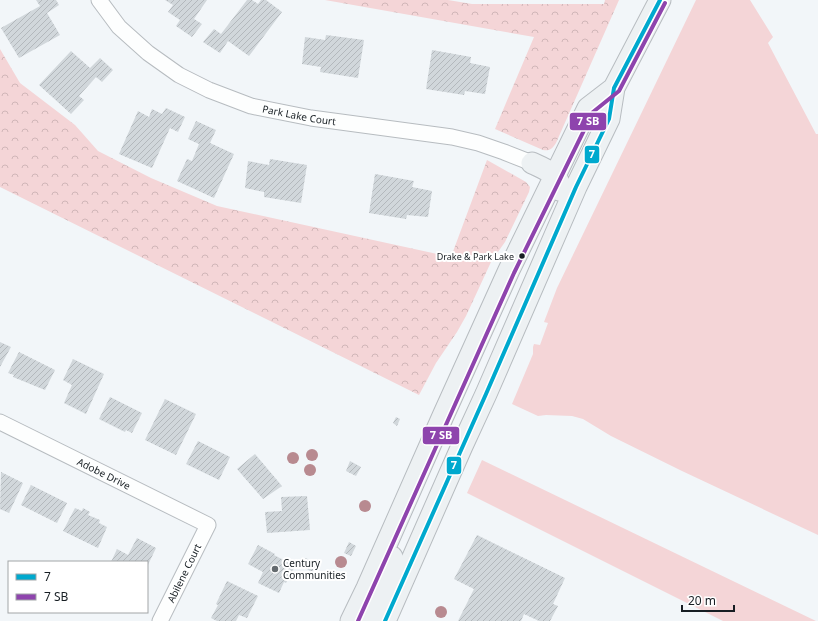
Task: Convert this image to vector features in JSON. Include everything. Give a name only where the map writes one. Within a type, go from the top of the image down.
[{"type":"main road","points":[[385,621],[532,291],[576,187],[609,119],[614,88],[660,0]]},
{"type":"main road","points":[[351,621],[509,270],[588,108],[614,88]]},
{"type":"main road","points":[[532,163],[549,171],[555,177],[560,187],[558,199],[528,262],[527,276],[532,291]]},
{"type":"main road","points":[[370,621],[385,584],[391,563],[397,541],[398,519]]},
{"type":"street","name":"Park Lake Court","points":[[99,0],[119,27],[148,53],[179,75],[209,90],[251,106],[319,119],[452,137],[478,143],[532,163]]},
{"type":"street","name":"Adobe Drive","points":[[0,422],[208,525]]},
{"type":"street","name":"Abilene Court","points":[[160,621],[208,525]]},
{"type":"green space","points":[[325,0],[448,0],[472,4],[604,4],[605,0],[619,0],[556,143],[551,149],[543,150],[495,129],[534,37]]},
{"type":"green space","points":[[696,0],[750,0],[773,37],[768,43],[816,134],[818,134],[818,535],[611,436],[583,419],[572,416],[538,416],[512,404],[533,354],[534,344],[540,345],[548,323],[544,322],[557,288]]},
{"type":"green space","points":[[0,49],[20,83],[75,125],[98,151],[151,178],[217,206],[451,257],[487,160],[526,182],[530,187],[529,192],[505,242],[491,262],[466,316],[436,363],[419,395],[0,187]]},
{"type":"green space","points":[[482,460],[816,621],[723,621],[467,493]]},
{"type":"building","points":[[36,0],[56,0],[59,5],[47,13],[60,35],[19,58],[1,28],[40,6]]},
{"type":"building","points":[[165,0],[207,0],[194,19],[202,24],[192,37],[176,26],[180,20],[168,12],[173,5]]},
{"type":"building","points":[[247,0],[252,0],[258,4],[261,0],[266,0],[282,12],[249,56],[228,41],[220,53],[203,42],[214,29],[221,34]]},
{"type":"building","points":[[326,35],[364,40],[358,78],[320,72],[321,67],[302,64],[305,37],[325,40]]},
{"type":"building","points":[[432,50],[471,57],[470,63],[490,67],[485,94],[465,91],[464,95],[426,89]]},
{"type":"building","points":[[71,51],[90,68],[100,58],[113,70],[102,82],[96,77],[79,96],[84,100],[71,114],[39,85]]},
{"type":"building","points":[[166,108],[185,117],[178,132],[170,128],[152,168],[119,154],[138,111],[149,117],[152,109],[162,114]]},
{"type":"building","points":[[196,121],[216,130],[210,143],[234,154],[214,198],[177,181],[187,159],[192,161],[199,144],[188,139]]},
{"type":"building","points":[[270,159],[307,165],[301,203],[264,197],[264,192],[245,188],[248,161],[269,165]]},
{"type":"building","points":[[375,174],[414,181],[412,187],[432,191],[428,217],[407,215],[406,219],[369,213]]},
{"type":"building","points":[[0,342],[11,347],[0,367]]},
{"type":"building","points":[[19,352],[55,370],[45,390],[13,377],[14,375],[8,373]]},
{"type":"building","points":[[73,359],[104,374],[86,414],[64,403],[72,385],[63,380]]},
{"type":"building","points":[[110,397],[142,413],[132,433],[126,430],[125,432],[99,419]]},
{"type":"building","points":[[165,399],[196,414],[176,455],[145,440]]},
{"type":"building","points":[[396,417],[400,419],[397,426],[393,423]]},
{"type":"building","points":[[198,441],[230,457],[219,480],[186,464]]},
{"type":"building","points":[[255,454],[282,486],[263,499],[237,469]]},
{"type":"building","points":[[350,461],[361,467],[356,476],[346,471]]},
{"type":"building","points":[[1,472],[23,483],[9,513],[0,509]]},
{"type":"building","points":[[31,485],[67,503],[57,523],[21,505]]},
{"type":"building","points":[[307,496],[310,530],[267,533],[265,512],[282,511],[281,497]]},
{"type":"building","points":[[75,508],[82,511],[83,508],[90,512],[88,515],[100,520],[99,523],[107,527],[98,548],[63,531]]},
{"type":"building","points":[[477,535],[565,578],[553,604],[558,606],[550,621],[539,621],[524,614],[521,621],[458,621],[474,589],[454,579]]},
{"type":"building","points":[[137,538],[156,548],[148,565],[148,561],[111,561],[117,549],[128,555]]},
{"type":"building","points":[[349,542],[356,546],[351,556],[344,553]]},
{"type":"building","name":"Century Communities","points":[[258,545],[295,566],[286,583],[284,582],[279,593],[258,583],[263,572],[248,564]]},
{"type":"building","points":[[306,558],[318,565],[313,573],[301,565]]},
{"type":"building","points":[[227,581],[258,596],[247,618],[239,615],[236,621],[217,621],[211,618],[218,605],[216,604]]},
{"type":"transit line","name":"7","points":[[385,621],[576,187],[609,119],[614,88],[660,0]]},
{"type":"transit line","points":[[358,621],[514,273],[593,112],[619,91],[665,3]]},
{"type":"place","name":"Drake & Park Lake","points":[[522,256]]},
{"type":"place","name":"Century Communities","points":[[275,569]]}]
